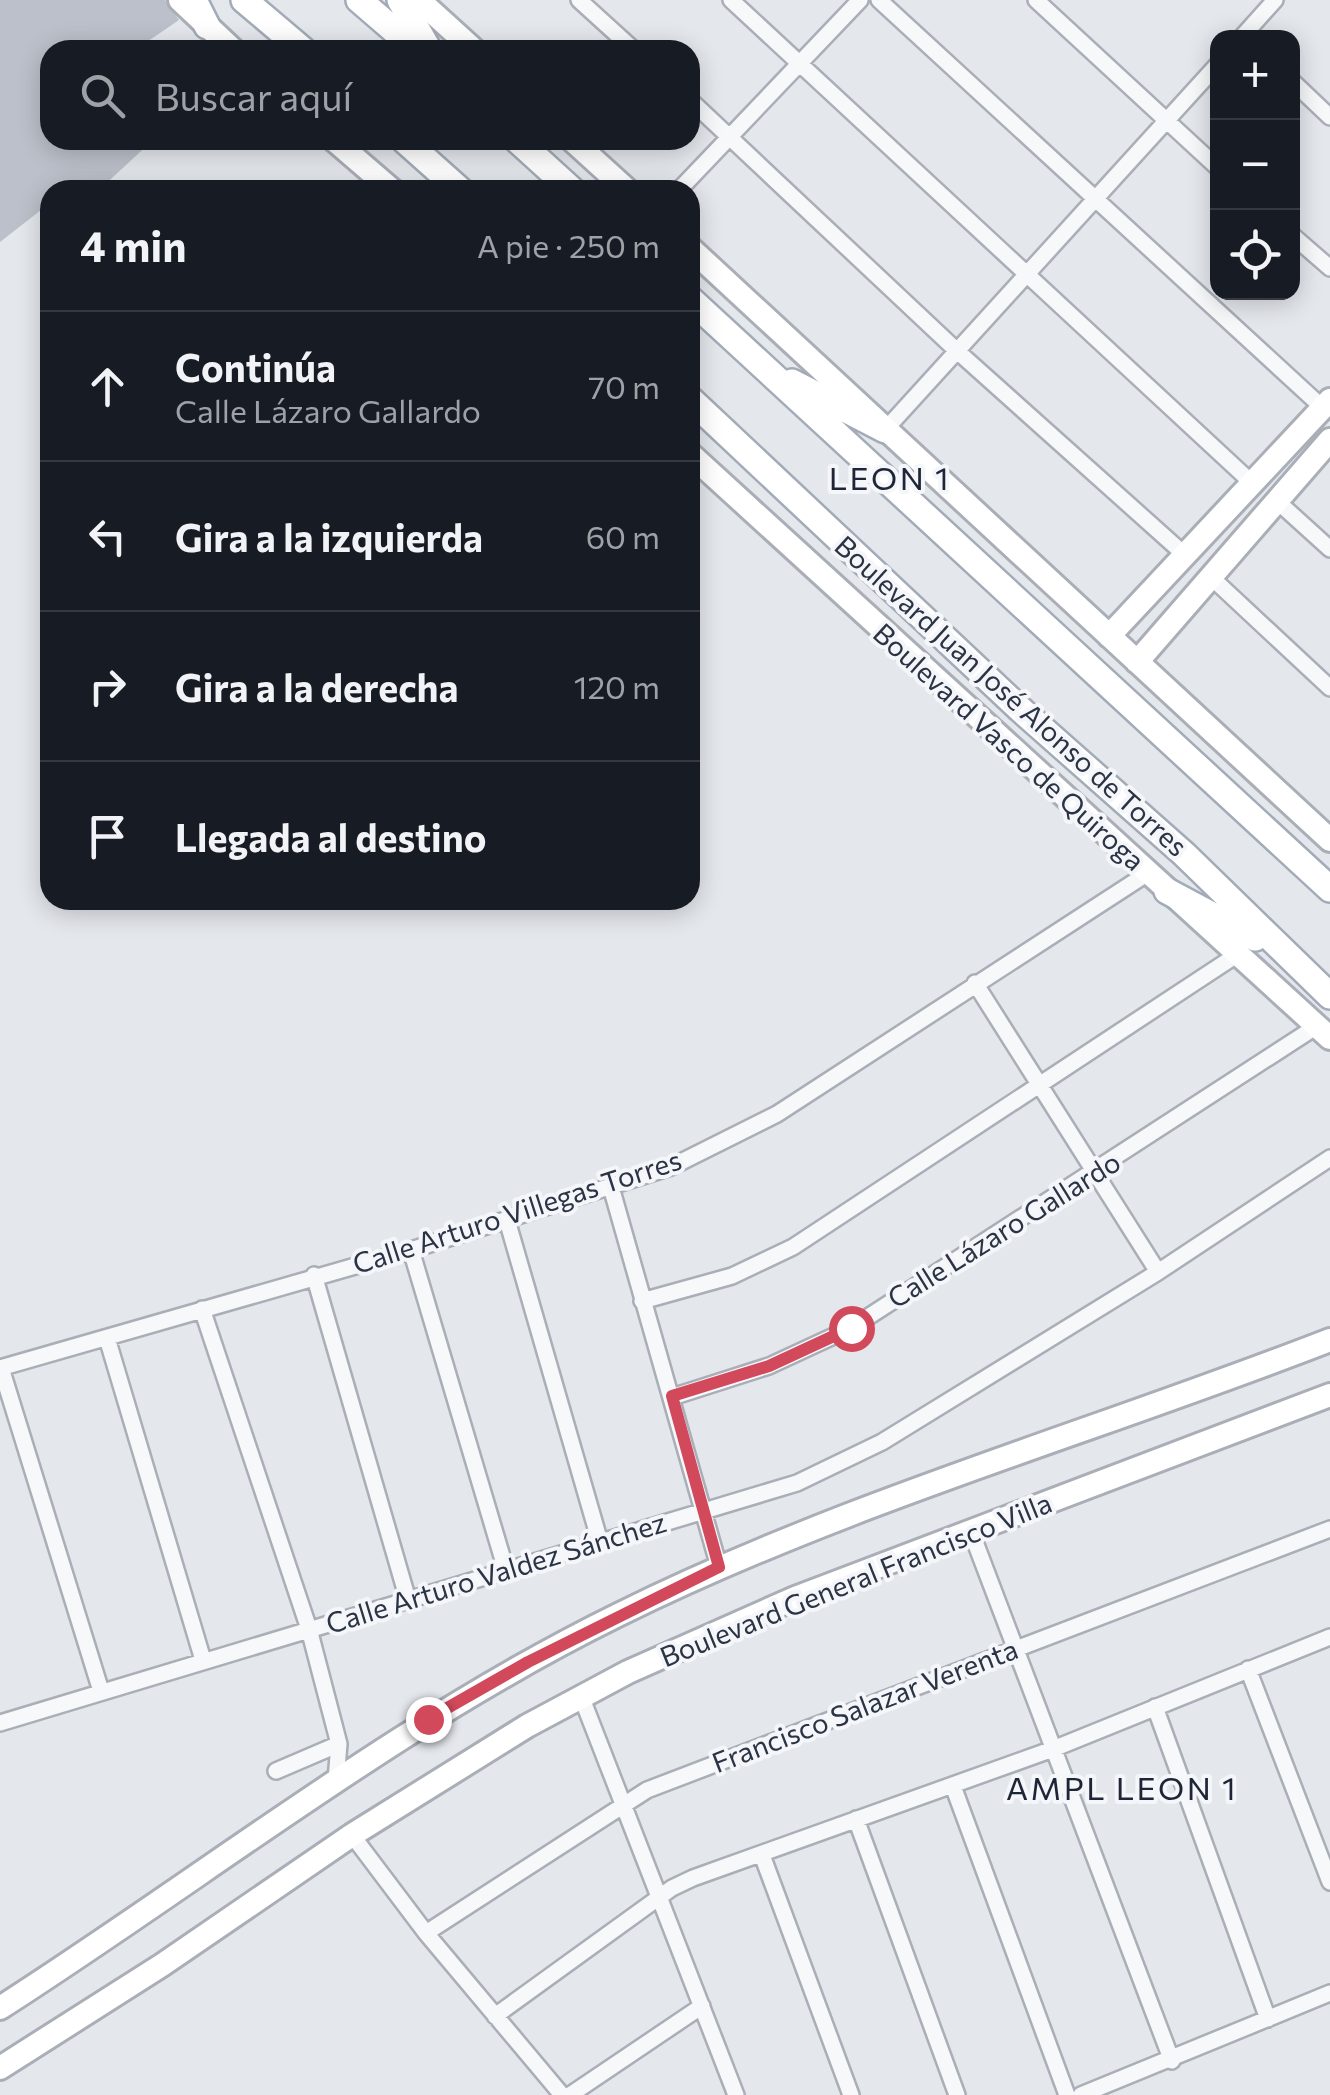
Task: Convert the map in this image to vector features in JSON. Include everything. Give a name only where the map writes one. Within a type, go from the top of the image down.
[{"type":"main road","points":[[180,0],[223,40]]},
{"type":"main road","points":[[194,0],[207,26]]},
{"type":"main road","points":[[244,0],[292,40]]},
{"type":"main road","points":[[359,0],[405,40]]},
{"type":"main road","points":[[400,0],[423,40]]},
{"type":"main road","points":[[426,2],[464,40]]},
{"type":"main road","points":[[276,25],[282,40]]},
{"type":"main road","points":[[346,150],[380,180]]},
{"type":"main road","points":[[415,150],[449,180]]},
{"type":"main road","points":[[528,150],[561,180]]},
{"type":"main road","points":[[583,150],[616,180]]},
{"type":"main road","points":[[700,257],[1330,840]]},
{"type":"main road","points":[[700,308],[1330,889]]},
{"type":"main road","points":[[762,366],[885,430]]},
{"type":"main road","points":[[1109,636],[1326,404]]},
{"type":"main road","name":"Boulevard Juan José Alonso de Torres","points":[[700,407],[1020,709],[1184,854],[1330,996]]},
{"type":"main road","points":[[1137,662],[1330,440]]},
{"type":"main road","name":"Boulevard Vasco de Quiroga","points":[[700,463],[1324,1032]]},
{"type":"main road","points":[[1157,882],[1330,981]]},
{"type":"main road","name":"Boulevard General Francisco Villa","points":[[0,2008],[428,1719],[528,1662],[719,1567],[1330,1340]]},
{"type":"main road","points":[[1177,1452],[1200,1436],[1330,1380]]},
{"type":"main road","name":"Boulevard General Francisco Villa","points":[[0,2068],[162,1965],[352,1834],[581,1696],[795,1598],[1330,1395]]},
{"type":"street","points":[[579,0],[623,40]]},
{"type":"street","points":[[731,0],[1252,482]]},
{"type":"street","points":[[689,180],[860,0]]},
{"type":"street","points":[[879,0],[1326,404]]},
{"type":"street","points":[[1036,0],[1210,161]]},
{"type":"street","points":[[1250,30],[1275,0]]},
{"type":"street","points":[[885,430],[1210,73]]},
{"type":"street","points":[[1300,89],[1330,117]]},
{"type":"street","points":[[700,109],[956,350],[1185,555]]},
{"type":"street","points":[[1300,242],[1330,268]]},
{"type":"street","points":[[1277,501],[1330,550]]},
{"type":"street","points":[[1211,577],[1330,688]]},
{"type":"street","name":"Calle Arturo Villegas Torres","points":[[0,1368],[411,1250],[671,1166],[777,1114],[975,983],[1157,882]]},
{"type":"street","points":[[642,1302],[732,1276],[794,1247],[1238,954]]},
{"type":"street","points":[[975,983],[1158,1272]]},
{"type":"street","name":"Calle Lázaro Gallardo","points":[[672,1396],[769,1366],[851,1328],[1324,1032]]},
{"type":"street","name":"Calle Arturo Valdez Sánchez","points":[[0,1721],[797,1482],[882,1442],[1158,1272],[1330,1158]]},
{"type":"street","points":[[611,1187],[706,1510],[719,1567]]},
{"type":"street","points":[[506,1220],[600,1542]]},
{"type":"street","points":[[411,1250],[506,1570]]},
{"type":"street","points":[[314,1275],[408,1600]]},
{"type":"street","points":[[202,1309],[309,1629],[340,1744],[336,1780]]},
{"type":"street","points":[[106,1338],[204,1660]]},
{"type":"street","points":[[0,1368],[101,1691]]},
{"type":"street","name":"Francisco Salazar Verenta","points":[[426,1933],[622,1803],[1330,1529]]},
{"type":"street","points":[[972,1534],[1172,2061]]},
{"type":"street","points":[[495,2016],[660,1896],[721,1866],[762,1855],[1052,1749],[1330,1637]]},
{"type":"street","points":[[1248,1669],[1330,1882]]},
{"type":"street","points":[[581,1696],[736,2095]]},
{"type":"street","points":[[1155,1707],[1268,2019]]},
{"type":"street","points":[[276,1771],[340,1744]]},
{"type":"street","points":[[952,1786],[1067,2095]]},
{"type":"street","points":[[856,1819],[957,2095]]},
{"type":"street","points":[[352,1834],[426,1933],[562,2095]]},
{"type":"street","points":[[762,1855],[851,2095]]},
{"type":"street","points":[[1081,2095],[1330,1994]]},
{"type":"street","points":[[570,2095],[702,2006]]},
{"type":"building","points":[[0,0],[165,0],[179,20],[150,40],[40,40],[40,150],[142,150],[110,180],[40,180],[40,211],[0,242]]},
{"type":"district","name":"LEON 1","points":[[890,479]]},
{"type":"district","name":"AMPL LEON 1","points":[[1122,1789]]},
{"type":"route","points":[[428,1719],[617,1615],[719,1567],[672,1396],[769,1366],[851,1328]]}]
